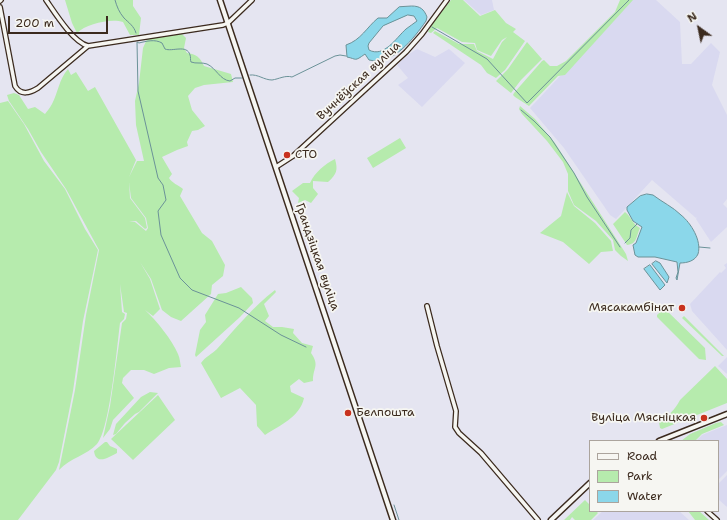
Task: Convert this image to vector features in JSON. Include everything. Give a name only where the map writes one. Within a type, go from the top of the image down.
[{"type":"main road","name":"Грандзіцкая вуліца","points":[[220,0],[394,520]]},
{"type":"main road","points":[[662,440],[727,414]]},
{"type":"main road","points":[[551,520],[589,484]]},
{"type":"street","points":[[46,0],[74,38],[82,44],[88,46],[223,25],[228,23],[252,0]]},
{"type":"street","name":"Вучнёўская вуліца","points":[[276,168],[293,156],[406,52],[422,34],[447,0]]},
{"type":"street","points":[[0,7],[17,90],[24,93],[29,93],[38,88],[88,46]]},
{"type":"street","points":[[427,306],[456,411],[455,427],[459,434],[481,454],[538,520]]},
{"type":"street","points":[[708,512],[717,520]]},
{"type":"shaded area","points":[[464,0],[492,0],[494,10],[481,15]]},
{"type":"shaded area","points":[[631,0],[656,0],[680,22],[682,64],[691,64],[711,43],[720,52],[712,85],[727,115],[727,199],[723,204],[727,208],[727,227],[711,242],[696,219],[697,217],[696,218],[652,180],[616,219],[610,215],[564,148],[530,108],[560,76],[565,73]]},
{"type":"shaded area","points":[[417,49],[435,57],[449,49],[465,63],[422,107],[398,85],[408,78],[397,65]]},
{"type":"shaded area","points":[[727,263],[727,350],[692,311],[690,304],[720,272],[721,273],[726,268],[724,265]]},
{"type":"shaded area","points":[[727,357],[727,374],[718,366]]},
{"type":"shaded area","points":[[727,425],[727,471],[719,479],[719,440],[697,440],[702,435]]},
{"type":"shaded area","points":[[727,475],[727,507],[719,500],[719,483]]},
{"type":"shaded area","points":[[602,512],[680,512],[689,520],[593,520]]},
{"type":"green space","points":[[65,0],[133,0],[133,6],[141,18],[139,35],[130,35],[123,22],[118,21],[106,21],[92,25],[77,33],[72,23]]},
{"type":"green space","points":[[451,0],[463,0],[480,16],[495,10],[506,23],[516,29],[513,32],[525,41],[505,70],[496,78],[487,73],[481,65],[433,33],[435,31],[459,44],[474,44],[477,51],[493,59],[502,42],[507,37],[502,40],[491,56],[477,50],[475,43],[462,42],[437,28],[431,33],[428,32]]},
{"type":"green space","points":[[620,0],[633,0],[565,75],[558,76],[529,106],[513,95],[542,61],[544,60],[550,66],[557,66],[566,61],[615,12]]},
{"type":"green space","points":[[182,34],[186,38],[184,48],[187,53],[197,56],[204,66],[231,74],[233,82],[204,85],[195,88],[188,96],[192,110],[205,126],[198,130],[192,131],[187,142],[188,146],[162,157],[172,174],[169,178],[173,183],[183,189],[180,196],[202,233],[212,241],[225,265],[223,276],[212,285],[211,294],[181,321],[171,317],[162,310],[151,279],[140,262],[150,279],[160,309],[153,316],[145,310],[159,325],[172,343],[179,356],[181,367],[169,368],[154,374],[144,370],[131,370],[123,378],[122,383],[134,398],[113,420],[110,429],[103,438],[110,406],[122,323],[126,319],[127,313],[124,312],[120,284],[122,312],[125,314],[124,319],[120,323],[109,405],[102,435],[93,448],[68,462],[59,470],[75,390],[86,315],[99,250],[66,189],[41,152],[28,129],[9,101],[7,95],[14,93],[19,95],[28,109],[35,107],[45,114],[52,104],[65,73],[68,69],[71,75],[76,72],[88,91],[95,87],[136,160],[129,177],[137,161],[144,161],[136,125],[135,101],[139,83],[143,48],[147,39]],"holes":[[[129,182],[131,198],[146,218],[148,228],[146,231],[135,222],[129,222],[136,221],[145,229],[147,228],[145,218],[130,198]]]},
{"type":"green space","points":[[527,42],[542,59],[521,80],[511,93],[496,81],[508,69]]},
{"type":"green space","points":[[8,101],[24,124],[44,161],[65,189],[85,229],[98,250],[83,321],[73,391],[59,462],[56,470],[18,520],[0,520],[0,103]]},
{"type":"green space","points":[[520,106],[535,119],[555,143],[626,254],[628,261],[615,250],[613,240],[596,221],[574,205],[568,191],[568,174],[563,162],[547,141],[522,114],[519,109]]},
{"type":"green space","points":[[400,138],[406,148],[373,168],[367,158]]},
{"type":"green space","points":[[335,159],[336,172],[333,177],[328,182],[313,181],[313,188],[318,194],[311,203],[305,200],[298,203],[299,198],[292,191],[303,183],[310,183],[321,169]]},
{"type":"green space","points":[[567,192],[574,206],[595,223],[611,241],[613,251],[601,252],[589,264],[563,242],[540,233],[561,216]]},
{"type":"green space","points":[[625,212],[640,228],[634,242],[627,245],[613,224]]},
{"type":"green space","points":[[241,287],[252,298],[253,303],[240,317],[196,357],[195,355],[200,330],[206,322],[205,315],[218,294],[226,293]]},
{"type":"green space","points":[[275,290],[276,292],[264,304],[269,316],[265,321],[273,327],[294,329],[293,333],[302,343],[313,346],[311,353],[316,364],[313,381],[304,383],[299,379],[290,386],[291,392],[304,398],[298,411],[294,416],[265,435],[257,426],[256,405],[240,388],[221,398],[201,363],[217,349],[237,326]]},
{"type":"green space","points":[[664,308],[705,348],[706,360],[699,359],[657,317],[657,315]]},
{"type":"green space","points":[[684,316],[724,356],[722,356],[682,318]]},
{"type":"green space","points":[[715,366],[727,379],[727,403],[662,429],[660,428],[659,422],[676,407],[680,400]]},
{"type":"green space","points":[[150,392],[158,393],[139,412],[125,423],[116,434],[113,435],[116,424],[141,397]]},
{"type":"green space","points":[[158,395],[175,420],[133,460],[111,439]]},
{"type":"green space","points":[[721,422],[724,425],[702,434],[696,440],[682,440],[690,434]]},
{"type":"green space","points":[[105,442],[117,449],[117,453],[103,459],[97,458],[94,451]]},
{"type":"green space","points":[[585,500],[589,504],[589,512],[598,513],[591,520],[575,520],[572,517],[570,520],[564,520]]},
{"type":"green space","points":[[689,512],[700,512],[709,520],[695,520]]},
{"type":"water","points":[[412,6],[421,8],[427,17],[426,21],[402,49],[386,59],[378,61],[369,60],[365,54],[356,59],[347,57],[346,45],[360,37],[378,18],[387,18],[399,7]],"holes":[[[408,15],[414,16],[417,21],[406,29],[389,46],[380,51],[374,52],[369,50],[369,43],[383,26]]]},
{"type":"water","points":[[647,194],[653,195],[685,218],[692,227],[697,238],[699,249],[698,254],[690,261],[680,263],[677,280],[677,262],[655,257],[638,257],[635,255],[633,245],[636,243],[642,227],[633,221],[627,207],[640,196]]},
{"type":"water","points":[[656,261],[660,263],[669,277],[667,283],[652,264]]},
{"type":"water","points":[[650,265],[665,285],[660,290],[644,269]]},
{"type":"waterway","points":[[115,0],[121,14],[133,26],[136,33]]},
{"type":"waterway","points":[[432,27],[487,59],[527,103],[629,0]]},
{"type":"waterway","points":[[242,78],[235,78],[230,81],[227,80],[207,64],[191,62],[190,55],[186,50],[168,50],[165,49],[162,43],[157,41],[137,42],[138,91],[158,178],[163,185],[166,200],[158,211],[161,235],[180,278],[192,290],[239,308],[281,335],[306,347]]},
{"type":"waterway","points":[[250,75],[256,75],[272,80],[292,77],[335,56],[346,56]]},
{"type":"waterway","points":[[521,110],[550,137],[620,247]]},
{"type":"waterway","points":[[625,243],[630,238],[631,230],[637,224]]},
{"type":"waterway","points":[[699,247],[710,248]]},
{"type":"waterway","points":[[394,505],[399,520]]},
{"type":"place","name":"СТО","points":[[287,155]]},
{"type":"place","name":"Мясакамбінат","points":[[682,308]]},
{"type":"place","name":"Белпошта","points":[[348,413]]},
{"type":"place","name":"Вуліца Мясніцкая","points":[[704,418]]}]
